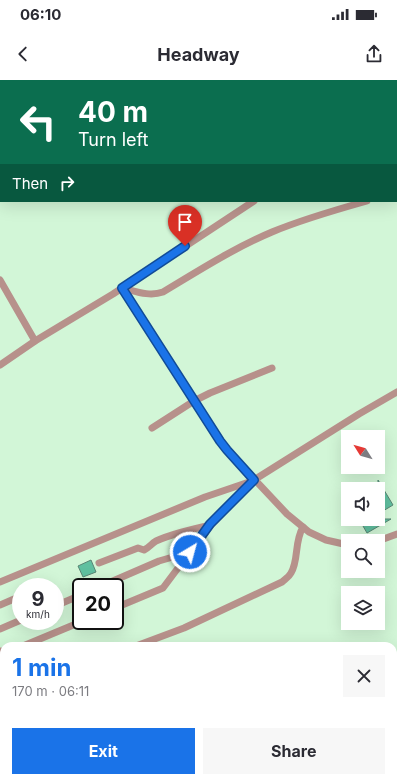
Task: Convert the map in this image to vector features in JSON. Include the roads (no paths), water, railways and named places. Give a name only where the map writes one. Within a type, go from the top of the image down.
[{"type":"lane","points":[[0,364],[122,288],[252,202]]},
{"type":"lane","points":[[122,288],[147,294],[163,292],[244,245],[296,223],[364,202]]},
{"type":"lane","points":[[0,280],[35,341]]},
{"type":"lane","points":[[122,288],[227,450],[287,514],[309,532],[326,540],[341,543]]},
{"type":"lane","points":[[152,428],[194,401],[210,393],[272,368]]},
{"type":"lane","points":[[124,604],[163,588],[210,524],[254,480],[397,392]]},
{"type":"lane","points":[[0,582],[205,497],[254,480]]},
{"type":"lane","points":[[99,563],[138,548],[144,550],[150,547],[154,542],[182,531],[210,524]]},
{"type":"lane","points":[[147,642],[184,628],[282,582],[290,574],[293,568],[298,535],[303,527]]},
{"type":"lane","points":[[385,538],[397,534]]},
{"type":"lane","points":[[120,578],[159,561],[190,552]]},
{"type":"lane","points":[[0,604],[12,599]]},
{"type":"lane","points":[[0,629],[12,624]]},
{"type":"lane","points":[[33,642],[72,626]]}]
